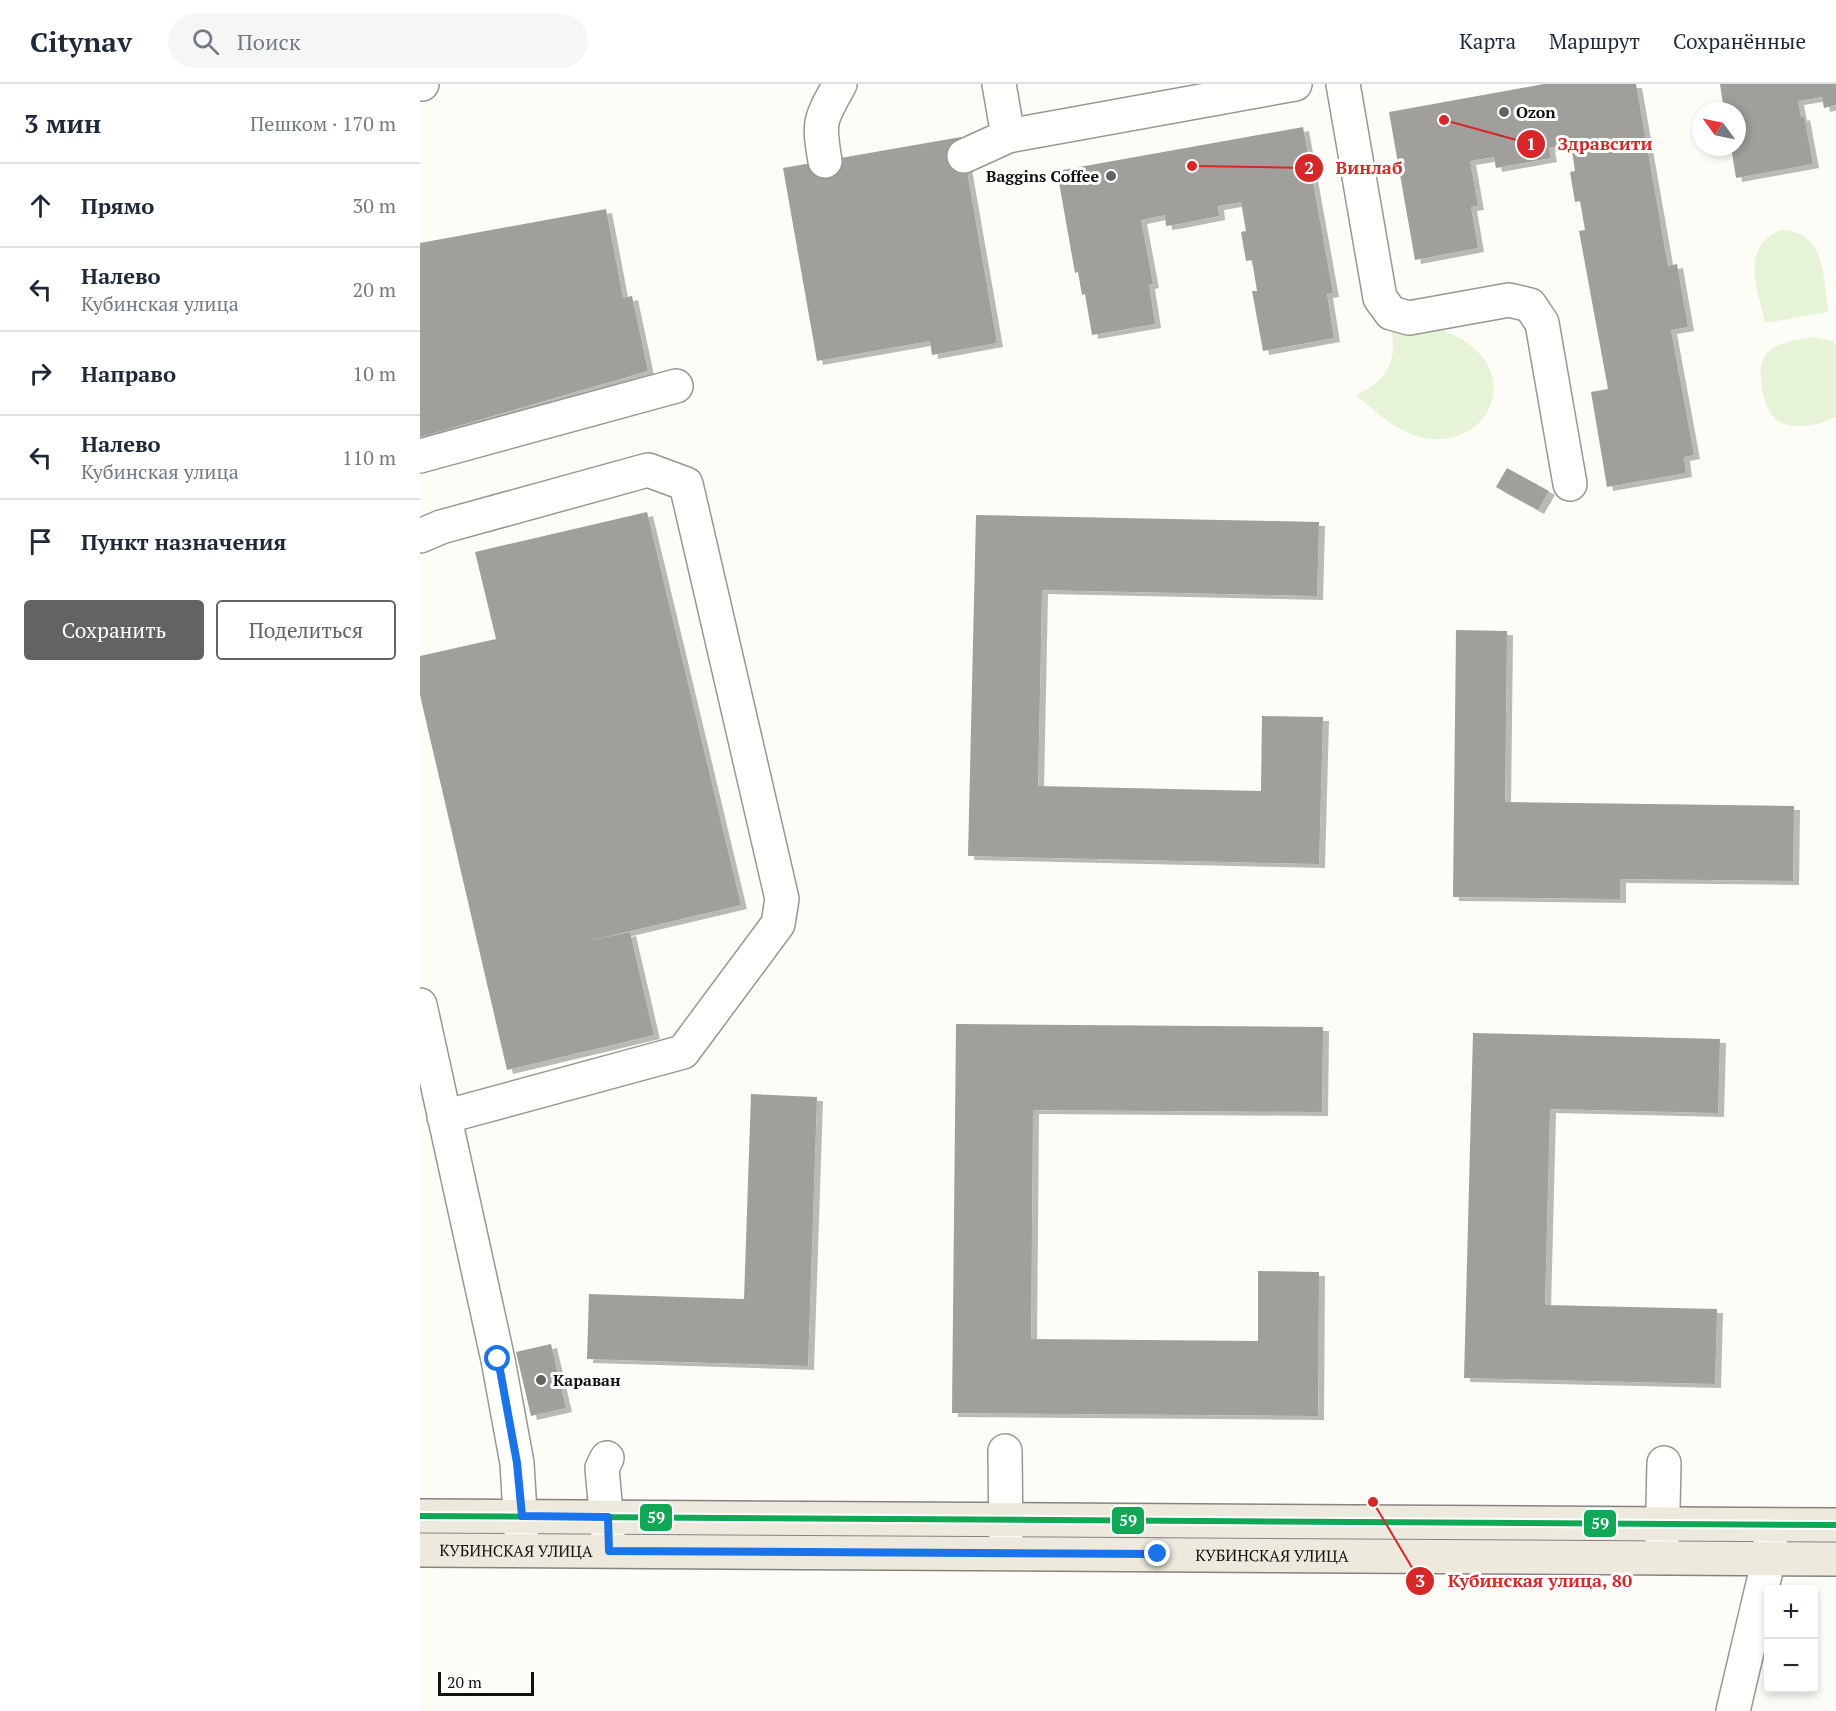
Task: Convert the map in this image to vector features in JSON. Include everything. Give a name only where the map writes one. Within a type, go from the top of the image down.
[{"type":"main road","name":"КУБИНСКАЯ УЛИЦА","points":[[420,1516],[1836,1525]]},
{"type":"main road","name":"КУБИНСКАЯ УЛИЦА","points":[[420,1550],[1836,1559]]},
{"type":"lane","points":[[825,161],[819,129],[824,113],[840,84]]},
{"type":"lane","points":[[999,84],[1008,136]]},
{"type":"lane","points":[[964,156],[1008,136],[1295,84]]},
{"type":"lane","points":[[1343,84],[1380,298],[1391,313],[1408,318],[1509,300],[1530,305],[1542,323],[1570,484]]},
{"type":"lane","points":[[420,456],[676,387]]},
{"type":"lane","points":[[420,536],[441,527],[648,470],[686,484],[782,899],[778,924],[683,1052],[444,1117]]},
{"type":"lane","points":[[420,1005],[498,1359],[517,1463],[522,1516],[522,1551]]},
{"type":"lane","points":[[1005,1451],[1006,1553]]},
{"type":"lane","points":[[607,1458],[602,1468],[608,1517],[609,1551]]},
{"type":"lane","points":[[1662,1557],[1664,1463]]},
{"type":"lane","points":[[1733,1711],[1769,1558],[1772,1524]]},
{"type":"green space","points":[[1780,230],[1795,232],[1806,238],[1814,247],[1823,271],[1829,312],[1765,323],[1756,283],[1755,259],[1759,248],[1767,238]]},
{"type":"green space","points":[[1391,327],[1436,328],[1468,343],[1486,363],[1493,384],[1491,405],[1479,423],[1461,435],[1436,439],[1408,433],[1387,421],[1356,395],[1376,383],[1388,368],[1393,350]]},
{"type":"green space","points":[[1814,337],[1833,341],[1836,345],[1836,416],[1808,426],[1784,424],[1773,416],[1764,399],[1761,378],[1763,359],[1777,346]]},
{"type":"building","points":[[1544,84],[1636,84],[1668,266],[1677,264],[1688,327],[1671,330],[1694,455],[1684,457],[1686,473],[1607,487],[1591,392],[1608,389],[1579,231],[1585,230],[1580,201],[1575,202],[1570,172],[1575,171],[1571,144],[1549,148],[1551,158],[1496,168],[1494,157],[1470,161],[1478,206],[1471,207],[1478,248],[1415,260],[1389,112]]},
{"type":"building","points":[[1720,84],[1836,84],[1836,105],[1824,108],[1822,97],[1798,101],[1801,117],[1804,116],[1813,164],[1736,178],[1732,156],[1746,156],[1746,102],[1723,102]]},
{"type":"building","points":[[1303,127],[1333,293],[1327,294],[1334,338],[1263,351],[1252,291],[1257,291],[1252,260],[1246,261],[1241,232],[1246,231],[1241,202],[1218,206],[1219,216],[1179,224],[1166,226],[1165,215],[1141,220],[1153,284],[1149,285],[1155,324],[1092,335],[1085,294],[1082,295],[1078,272],[1075,273],[1057,171]]},
{"type":"building","points":[[961,137],[997,343],[932,355],[930,341],[817,361],[783,168]]},
{"type":"building","points":[[606,209],[623,298],[632,296],[648,371],[420,437],[420,243]]},
{"type":"building","points":[[1507,468],[1549,491],[1538,510],[1496,487]]},
{"type":"building","points":[[647,512],[741,905],[584,942],[630,932],[654,1035],[507,1070],[420,695],[420,656],[496,639],[475,552]]},
{"type":"building","points":[[976,515],[1319,522],[1317,596],[1042,590],[1038,786],[1261,791],[1262,716],[1323,717],[1319,864],[968,856]]},
{"type":"building","points":[[1456,630],[1507,631],[1505,802],[1794,806],[1793,881],[1620,879],[1620,899],[1453,897]]},
{"type":"building","points":[[956,1024],[1323,1027],[1322,1112],[1033,1110],[1031,1339],[1258,1341],[1258,1271],[1319,1272],[1318,1416],[952,1413]]},
{"type":"building","points":[[1473,1033],[1720,1039],[1718,1113],[1550,1109],[1545,1305],[1717,1309],[1715,1384],[1464,1378]]},
{"type":"building","points":[[751,1094],[817,1097],[808,1366],[587,1359],[589,1294],[744,1299]]},
{"type":"building","name":"Караван","points":[[551,1344],[566,1408],[531,1416],[516,1352]]},
{"type":"transit line","name":"59","points":[[420,1516],[1836,1525]]},
{"type":"place","name":"Ozon","points":[[1504,112]]},
{"type":"place","name":"Здравсити","points":[[1444,120]]},
{"type":"place","name":"Винлаб","points":[[1192,166]]},
{"type":"place","name":"Baggins Coffee","points":[[1111,176]]},
{"type":"place","name":"Караван","points":[[541,1380]]},
{"type":"place","name":"Кубинская улица, 80","points":[[1373,1502]]},
{"type":"route","points":[[498,1359],[517,1463],[522,1516],[608,1517],[609,1551],[1158,1554]]}]
